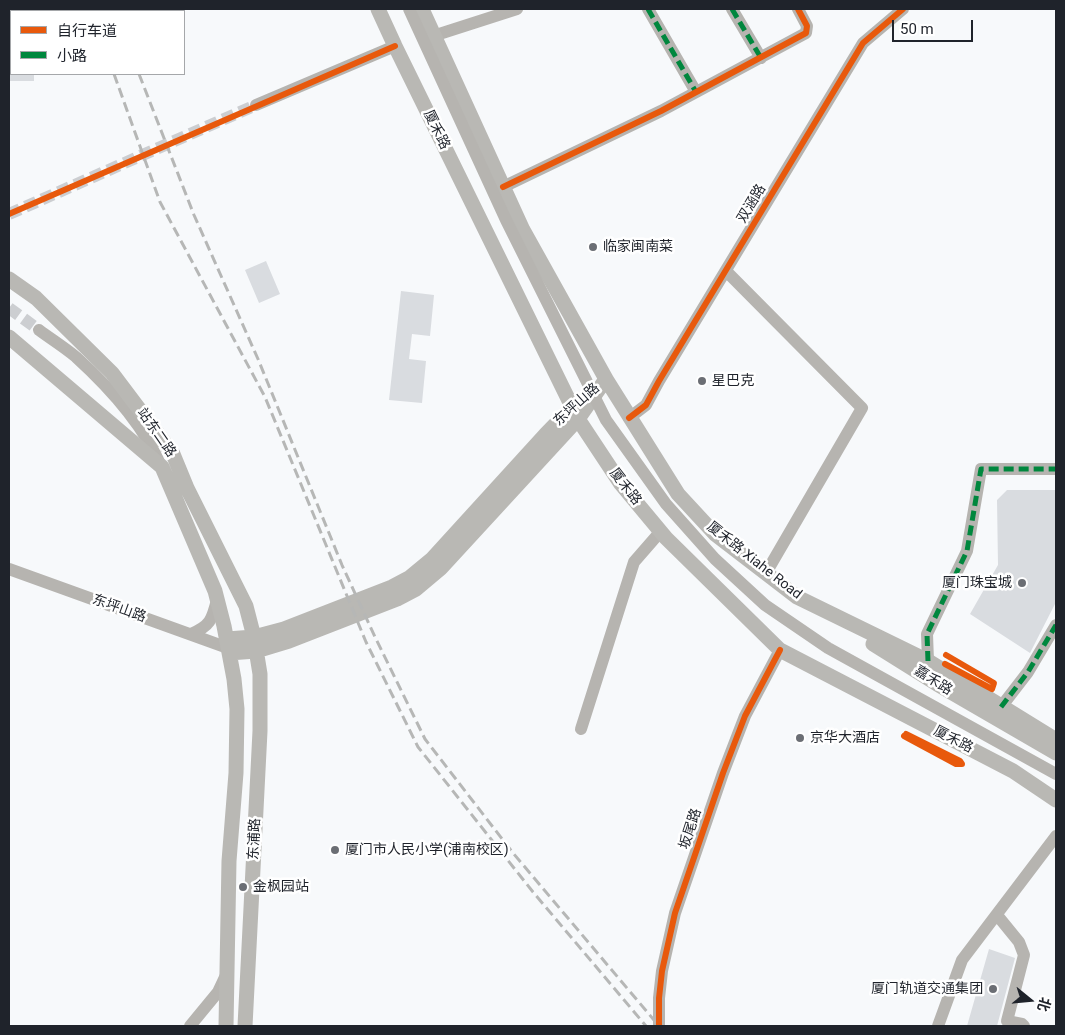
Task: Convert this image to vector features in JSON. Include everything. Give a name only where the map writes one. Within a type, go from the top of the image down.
[{"type":"main road","name":"厦禾路","points":[[378,9],[575,413],[621,484],[661,531],[780,650],[1013,771],[1056,800]]},
{"type":"main road","points":[[422,9],[523,230],[629,418]]},
{"type":"main road","name":"站东二路","points":[[9,279],[36,298],[112,373],[174,454],[187,488],[246,606],[254,637]]},
{"type":"main road","points":[[9,337],[162,467]]},
{"type":"main road","name":"东坪山路","points":[[228,647],[254,637],[300,637],[397,599],[416,589],[441,568],[606,379]]},
{"type":"main road","name":"厦禾路 Xiahe Road","points":[[629,418],[678,494],[715,534],[797,597],[812,604]]},
{"type":"main road","name":"东浦路","points":[[162,467],[217,600],[234,679],[237,708],[236,773],[229,861],[226,1026]]},
{"type":"main road","points":[[812,604],[928,661],[1056,740]]},
{"type":"main road","name":"嘉禾路","points":[[812,604],[937,684],[1056,753]]},
{"type":"main road","name":"东浦路","points":[[245,1026],[260,731],[260,674],[254,637]]},
{"type":"main road","points":[[1013,771],[1056,794]]},
{"type":"street","points":[[409,9],[506,220],[606,420],[666,504],[715,559],[765,605],[828,648],[1056,774]]},
{"type":"street","points":[[433,36],[517,9]]},
{"type":"street","points":[[648,9],[696,92]]},
{"type":"street","points":[[732,9],[761,58]]},
{"type":"street","points":[[503,187],[696,92],[806,33],[807,26],[798,9]]},
{"type":"street","name":"双涵路","points":[[629,418],[646,405],[863,44],[903,9]]},
{"type":"street","points":[[256,105],[395,46]]},
{"type":"street","points":[[726,271],[862,408],[766,573]]},
{"type":"street","points":[[39,330],[75,357],[115,396],[152,446],[162,467]]},
{"type":"street","points":[[928,661],[928,634],[967,551],[981,470],[1056,469]]},
{"type":"street","points":[[581,729],[634,562],[661,531]]},
{"type":"street","name":"东坪山路","points":[[9,569],[228,647]]},
{"type":"street","points":[[191,634],[206,627],[211,620],[217,600]]},
{"type":"street","points":[[1001,707],[1028,672],[1056,625]]},
{"type":"street","name":"坂尾路","points":[[659,1026],[662,970],[675,914],[723,773],[742,724],[780,650]]},
{"type":"street","points":[[938,1026],[962,960],[1056,836]]},
{"type":"street","points":[[997,915],[1019,942],[1024,955],[1007,1021],[1024,1026]]},
{"type":"street","name":"东浦路","points":[[190,1026],[218,992],[228,973]]},
{"type":"building","points":[[9,74],[34,75],[34,81],[9,81]]},
{"type":"building","points":[[266,261],[280,294],[259,303],[245,270]]},
{"type":"building","points":[[401,291],[434,295],[430,336],[412,334],[409,359],[426,361],[422,403],[389,400]]},
{"type":"building","name":"厦门珠宝城","points":[[1007,490],[1056,490],[1056,602],[1030,653],[970,614],[998,565],[997,500]]},
{"type":"building","name":"厦门轨道交通集团","points":[[989,949],[1015,958],[997,1026],[967,1026]]},
{"type":"tunnel","points":[[9,214],[256,105]]},
{"type":"tunnel","points":[[9,308],[39,330]]},
{"type":"railway","points":[[114,75],[160,202],[265,397],[366,642],[418,747],[533,892],[646,1026]]},
{"type":"railway","points":[[139,75],[194,215],[258,359],[342,565],[425,739],[513,853],[659,1026]]},
{"type":"marked path","points":[[648,9],[696,92]]},
{"type":"marked path","points":[[732,9],[761,58]]},
{"type":"marked path","points":[[928,661],[927,634],[967,551],[981,469],[1056,469]]},
{"type":"marked path","points":[[1001,707],[1028,672],[1056,625]]},
{"type":"cycle path","points":[[503,187],[661,111],[806,33],[807,26],[798,9]]},
{"type":"cycle path","points":[[629,418],[646,405],[863,43],[903,9]]},
{"type":"cycle path","points":[[9,214],[395,46]]},
{"type":"cycle path","points":[[659,1026],[659,998],[662,971],[675,913],[723,773],[745,716],[780,650]]},
{"type":"cycle path","points":[[945,664],[992,689],[994,683],[946,655]]},
{"type":"cycle path","points":[[904,736],[956,764],[962,764],[960,761],[906,734]]},
{"type":"place","name":"临家闽南菜","points":[[593,247]]},
{"type":"place","name":"星巴克","points":[[702,381]]},
{"type":"place","name":"厦门珠宝城","points":[[1022,583]]},
{"type":"place","name":"京华大酒店","points":[[800,738]]},
{"type":"place","name":"厦门市人民小学(浦南校区)","points":[[335,850]]},
{"type":"place","name":"金枫园站","points":[[243,887]]},
{"type":"place","name":"厦门轨道交通集团","points":[[993,989]]}]
